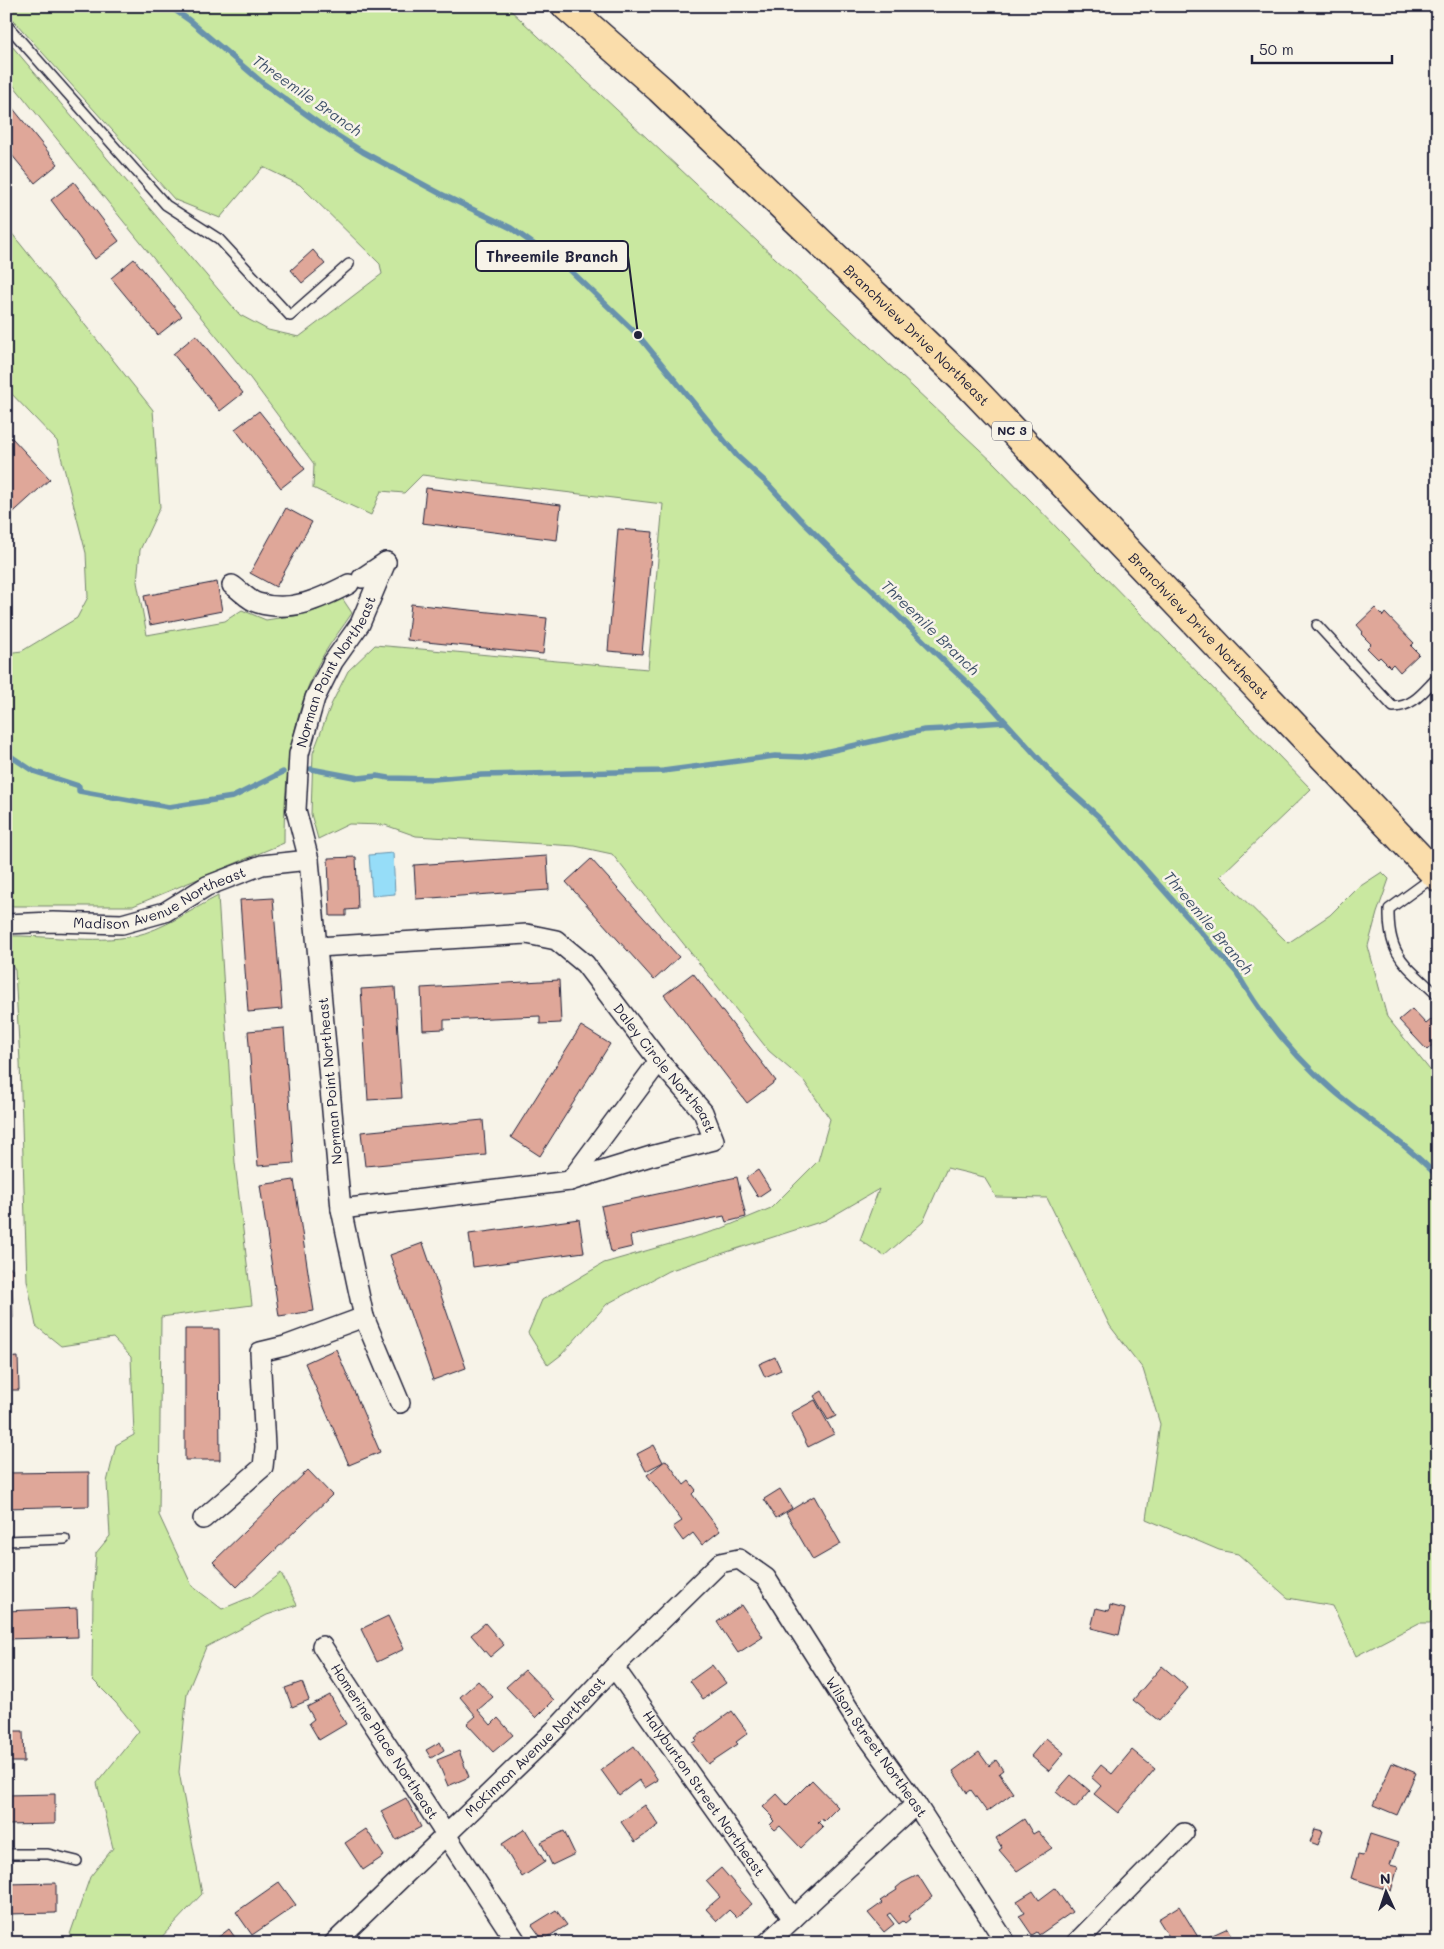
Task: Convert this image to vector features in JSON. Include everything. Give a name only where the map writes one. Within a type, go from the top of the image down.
[{"type":"main road","name":"Branchview Drive Northeast","points":[[566,6],[660,90],[970,386],[1437,874]]},
{"type":"street","name":"Norman Point Northeast","points":[[232,585],[257,603],[289,606],[315,602],[386,562],[360,624],[333,662],[315,698],[299,754],[296,810],[309,860],[341,1209],[364,1317],[400,1403]]},
{"type":"street","name":"Madison Avenue Northeast","points":[[6,924],[53,922],[122,924],[165,912],[207,886],[262,865],[309,860]]},
{"type":"street","name":"Daley Circle Northeast","points":[[318,947],[527,934],[556,940],[585,964],[659,1061],[703,1112],[714,1140],[652,1156],[570,1181],[341,1209]]},
{"type":"street","points":[[570,1181],[659,1061]]},
{"type":"street","points":[[203,1519],[263,1467],[265,1447],[260,1352],[285,1346],[364,1317]]},
{"type":"street","name":"McKinnon Avenue Northeast","points":[[334,1943],[556,1729],[614,1667],[720,1563],[739,1559]]},
{"type":"street","name":"Wilson Street Northeast","points":[[739,1559],[766,1578],[860,1724],[916,1804],[1006,1943]]},
{"type":"street","name":"Homerine Place Northeast","points":[[322,1646],[517,1943]]},
{"type":"street","name":"Halyburton Street Northeast","points":[[614,1667],[793,1919]]},
{"type":"street","points":[[767,1943],[916,1804]]},
{"type":"street","points":[[1076,1943],[1184,1834]]},
{"type":"lane","points":[[6,24],[166,205],[219,239],[290,316],[349,264]]},
{"type":"lane","points":[[1317,625],[1393,707],[1404,707],[1413,702],[1438,676]]},
{"type":"lane","points":[[1437,874],[1389,909],[1389,929],[1395,953],[1438,996]]},
{"type":"lane","points":[[6,1541],[64,1539]]},
{"type":"lane","points":[[6,1854],[48,1854],[77,1861]]},
{"type":"green space","points":[[6,6],[506,6],[994,463],[1311,789],[1220,876],[1288,943],[1330,915],[1356,889],[1382,872],[1389,879],[1368,946],[1387,1017],[1438,1080],[1438,1623],[1419,1623],[1356,1656],[1333,1606],[1288,1598],[1238,1554],[1219,1550],[1146,1519],[1160,1424],[1143,1369],[1110,1326],[1047,1198],[996,1197],[984,1177],[947,1168],[923,1222],[884,1256],[860,1240],[879,1189],[826,1220],[668,1271],[607,1304],[561,1355],[548,1365],[528,1333],[542,1300],[604,1263],[718,1230],[771,1208],[818,1161],[830,1119],[804,1081],[769,1051],[612,854],[575,846],[416,836],[385,825],[349,824],[318,839],[311,814],[313,753],[331,705],[348,671],[375,645],[648,669],[663,504],[422,475],[404,493],[381,491],[371,515],[313,488],[314,464],[250,378],[6,76],[6,39],[240,315],[268,330],[299,337],[382,274],[380,264],[300,185],[263,167],[220,218],[175,200],[6,12]]},
{"type":"green space","points":[[6,226],[153,410],[160,507],[140,550],[137,582],[147,635],[225,621],[242,610],[266,620],[310,613],[342,598],[352,613],[327,649],[304,698],[297,722],[288,770],[284,843],[133,906],[6,906],[6,653],[22,651],[77,618],[88,597],[86,553],[57,441],[6,388]]},
{"type":"green space","points":[[218,896],[235,1163],[252,1305],[161,1317],[159,1515],[192,1586],[222,1609],[251,1597],[281,1573],[297,1605],[267,1615],[206,1647],[187,1693],[179,1772],[202,1894],[156,1943],[67,1943],[90,1877],[113,1848],[97,1783],[139,1731],[116,1703],[92,1679],[93,1595],[96,1553],[110,1536],[107,1482],[116,1445],[134,1435],[131,1357],[113,1338],[61,1346],[36,1326],[27,1280],[15,970],[6,957],[6,936],[103,939],[134,936],[166,924]]},
{"type":"water","points":[[393,853],[395,894],[372,896],[369,855]]},
{"type":"building","points":[[11,106],[58,164],[35,183],[6,148],[6,110]]},
{"type":"building","points":[[74,182],[119,241],[95,259],[51,200]]},
{"type":"building","points":[[313,250],[325,264],[302,283],[291,270]]},
{"type":"building","points":[[134,259],[182,316],[158,335],[111,278]]},
{"type":"building","points":[[196,335],[243,393],[220,411],[173,354]]},
{"type":"building","points":[[259,411],[305,469],[281,488],[235,429]]},
{"type":"building","points":[[12,438],[50,479],[6,519],[6,443]]},
{"type":"building","points":[[426,488],[561,505],[557,540],[422,523]]},
{"type":"building","points":[[286,508],[312,522],[276,587],[250,573]]},
{"type":"building","points":[[618,529],[653,532],[642,654],[608,651]]},
{"type":"building","points":[[217,582],[222,611],[150,625],[144,596]]},
{"type":"building","points":[[411,604],[547,618],[543,654],[407,640]]},
{"type":"building","points":[[1375,608],[1383,616],[1385,613],[1414,643],[1411,646],[1419,654],[1400,672],[1393,664],[1390,667],[1380,657],[1378,659],[1367,648],[1371,644],[1361,634],[1363,632],[1357,625]]},
{"type":"building","points":[[547,856],[549,890],[416,899],[414,865]]},
{"type":"building","points":[[356,857],[358,909],[346,910],[346,916],[330,916],[328,858]]},
{"type":"building","points":[[591,859],[679,957],[654,980],[566,882]]},
{"type":"building","points":[[273,898],[282,1009],[248,1012],[240,900]]},
{"type":"building","points":[[693,973],[776,1081],[747,1103],[664,995]]},
{"type":"building","points":[[559,980],[561,1023],[540,1024],[540,1016],[444,1020],[444,1029],[423,1030],[421,988]]},
{"type":"building","points":[[395,987],[402,1098],[368,1100],[361,989]]},
{"type":"building","points":[[1412,1009],[1426,1024],[1432,1019],[1438,1024],[1438,1040],[1427,1050],[1399,1020]]},
{"type":"building","points":[[581,1026],[610,1044],[540,1156],[511,1137]]},
{"type":"building","points":[[284,1028],[294,1163],[258,1166],[248,1031]]},
{"type":"building","points":[[483,1120],[486,1155],[365,1166],[361,1132]]},
{"type":"building","points":[[758,1170],[770,1189],[758,1197],[746,1178]]},
{"type":"building","points":[[737,1177],[746,1217],[726,1222],[724,1216],[630,1236],[632,1247],[611,1252],[601,1206]]},
{"type":"building","points":[[294,1180],[314,1311],[279,1316],[260,1185]]},
{"type":"building","points":[[579,1219],[584,1252],[473,1267],[469,1234]]},
{"type":"building","points":[[423,1243],[466,1368],[433,1380],[390,1255]]},
{"type":"building","points":[[6,1268],[12,1268],[13,1318],[6,1318]]},
{"type":"building","points":[[185,1329],[219,1329],[220,1460],[185,1460]]},
{"type":"building","points":[[336,1349],[380,1452],[349,1465],[305,1363]]},
{"type":"building","points":[[18,1357],[19,1390],[11,1390],[11,1400],[6,1400],[6,1358]]},
{"type":"building","points":[[775,1357],[781,1370],[765,1377],[759,1364]]},
{"type":"building","points":[[822,1391],[836,1416],[828,1420],[814,1396]]},
{"type":"building","points":[[815,1400],[834,1434],[808,1447],[791,1413]]},
{"type":"building","points":[[654,1445],[663,1462],[646,1471],[637,1454]]},
{"type":"building","points":[[666,1460],[684,1485],[689,1481],[696,1490],[692,1494],[720,1531],[702,1545],[693,1533],[683,1541],[673,1527],[682,1521],[647,1475]]},
{"type":"building","points":[[308,1470],[332,1495],[237,1587],[213,1562]]},
{"type":"building","points":[[89,1472],[89,1506],[6,1508],[6,1473]]},
{"type":"building","points":[[780,1489],[792,1508],[776,1518],[764,1499]]},
{"type":"building","points":[[814,1496],[841,1544],[813,1560],[786,1513]]},
{"type":"building","points":[[742,1605],[763,1637],[738,1653],[717,1622]]},
{"type":"building","points":[[1110,1605],[1125,1609],[1119,1635],[1091,1628],[1096,1608],[1109,1611]]},
{"type":"building","points":[[77,1608],[78,1637],[6,1639],[6,1611]]},
{"type":"building","points":[[388,1616],[404,1649],[377,1662],[361,1629]]},
{"type":"building","points":[[485,1623],[504,1645],[490,1657],[471,1635]]},
{"type":"building","points":[[712,1665],[726,1683],[703,1699],[690,1681]]},
{"type":"building","points":[[1162,1666],[1188,1688],[1159,1721],[1133,1700]]},
{"type":"building","points":[[525,1670],[554,1700],[536,1718],[506,1687]]},
{"type":"building","points":[[478,1681],[493,1697],[478,1710],[491,1725],[498,1718],[513,1735],[493,1752],[467,1724],[476,1716],[460,1697]]},
{"type":"building","points":[[302,1682],[309,1700],[292,1707],[285,1688]]},
{"type":"building","points":[[330,1695],[346,1724],[319,1740],[309,1723],[314,1719],[307,1707]]},
{"type":"building","points":[[732,1711],[748,1733],[736,1742],[738,1744],[708,1764],[692,1743],[697,1740],[695,1738]]},
{"type":"building","points":[[6,1731],[23,1731],[24,1762],[6,1762]]},
{"type":"building","points":[[1046,1738],[1064,1753],[1049,1771],[1031,1756]]},
{"type":"building","points":[[440,1742],[444,1750],[431,1758],[426,1750]]},
{"type":"building","points":[[634,1746],[658,1780],[645,1788],[639,1780],[619,1795],[601,1770]]},
{"type":"building","points":[[1132,1750],[1155,1769],[1118,1813],[1094,1794],[1101,1786],[1091,1777],[1101,1765],[1112,1774]]},
{"type":"building","points":[[459,1751],[469,1777],[448,1786],[437,1760]]},
{"type":"building","points":[[979,1752],[989,1766],[996,1760],[1003,1770],[999,1773],[1013,1793],[987,1812],[971,1790],[967,1793],[953,1771]]},
{"type":"building","points":[[1392,1763],[1416,1773],[1397,1815],[1373,1805]]},
{"type":"building","points":[[1071,1775],[1090,1791],[1075,1808],[1056,1792]]},
{"type":"building","points":[[812,1780],[838,1807],[824,1821],[821,1819],[818,1822],[823,1827],[801,1848],[780,1826],[775,1830],[770,1825],[774,1821],[771,1818],[773,1817],[763,1807],[777,1794],[787,1805]]},
{"type":"building","points":[[55,1794],[55,1824],[6,1825],[6,1795]]},
{"type":"building","points":[[406,1798],[421,1827],[396,1840],[381,1811]]},
{"type":"building","points":[[645,1805],[659,1825],[635,1842],[621,1822]]},
{"type":"building","points":[[1024,1819],[1033,1834],[1038,1831],[1052,1848],[1017,1871],[999,1850],[1002,1848],[996,1838]]},
{"type":"building","points":[[366,1829],[384,1856],[363,1870],[345,1843]]},
{"type":"building","points":[[525,1829],[545,1862],[522,1877],[502,1844]]},
{"type":"building","points":[[1315,1829],[1323,1831],[1318,1845],[1310,1842]]},
{"type":"building","points":[[564,1831],[575,1854],[552,1865],[541,1842]]},
{"type":"building","points":[[1370,1834],[1398,1843],[1390,1865],[1398,1867],[1391,1891],[1351,1878],[1358,1855],[1363,1856]]},
{"type":"building","points":[[721,1868],[752,1904],[736,1917],[729,1910],[717,1921],[706,1909],[720,1897],[706,1881]]},
{"type":"building","points":[[918,1875],[932,1897],[908,1916],[910,1919],[905,1923],[903,1921],[899,1924],[890,1913],[887,1915],[894,1924],[884,1932],[868,1913],[882,1903],[880,1901],[897,1890],[896,1888],[902,1883]]},
{"type":"building","points":[[279,1882],[296,1905],[252,1935],[236,1912]]},
{"type":"building","points":[[56,1883],[56,1913],[6,1914],[6,1884]]},
{"type":"building","points":[[1055,1888],[1072,1912],[1039,1935],[1037,1932],[1032,1935],[1019,1916],[1025,1913],[1017,1901],[1033,1891],[1039,1900]]},
{"type":"building","points":[[1179,1906],[1198,1937],[1189,1943],[1173,1943],[1158,1919]]},
{"type":"building","points":[[556,1910],[567,1925],[543,1940],[532,1925]]},
{"type":"building","points":[[1228,1928],[1236,1943],[1211,1943],[1208,1937]]},
{"type":"building","points":[[229,1929],[239,1943],[211,1943]]},
{"type":"waterway","name":"Threemile Branch","points":[[169,6],[189,20],[264,84],[324,127],[363,152],[441,194],[511,228],[570,270],[638,335],[737,456],[769,485],[800,519],[985,699],[1060,782],[1098,816],[1237,973],[1257,1005],[1306,1065],[1347,1102],[1414,1154],[1438,1177]]},
{"type":"waterway","points":[[311,769],[359,778],[377,776],[434,779],[482,775],[663,771],[775,756],[802,757],[924,730],[944,729],[958,725],[1005,722]]},
{"type":"waterway","points":[[6,753],[33,771],[79,786],[79,791],[169,807],[233,797],[283,772]]},
{"type":"place","name":"Threemile Branch","points":[[638,335]]}]
